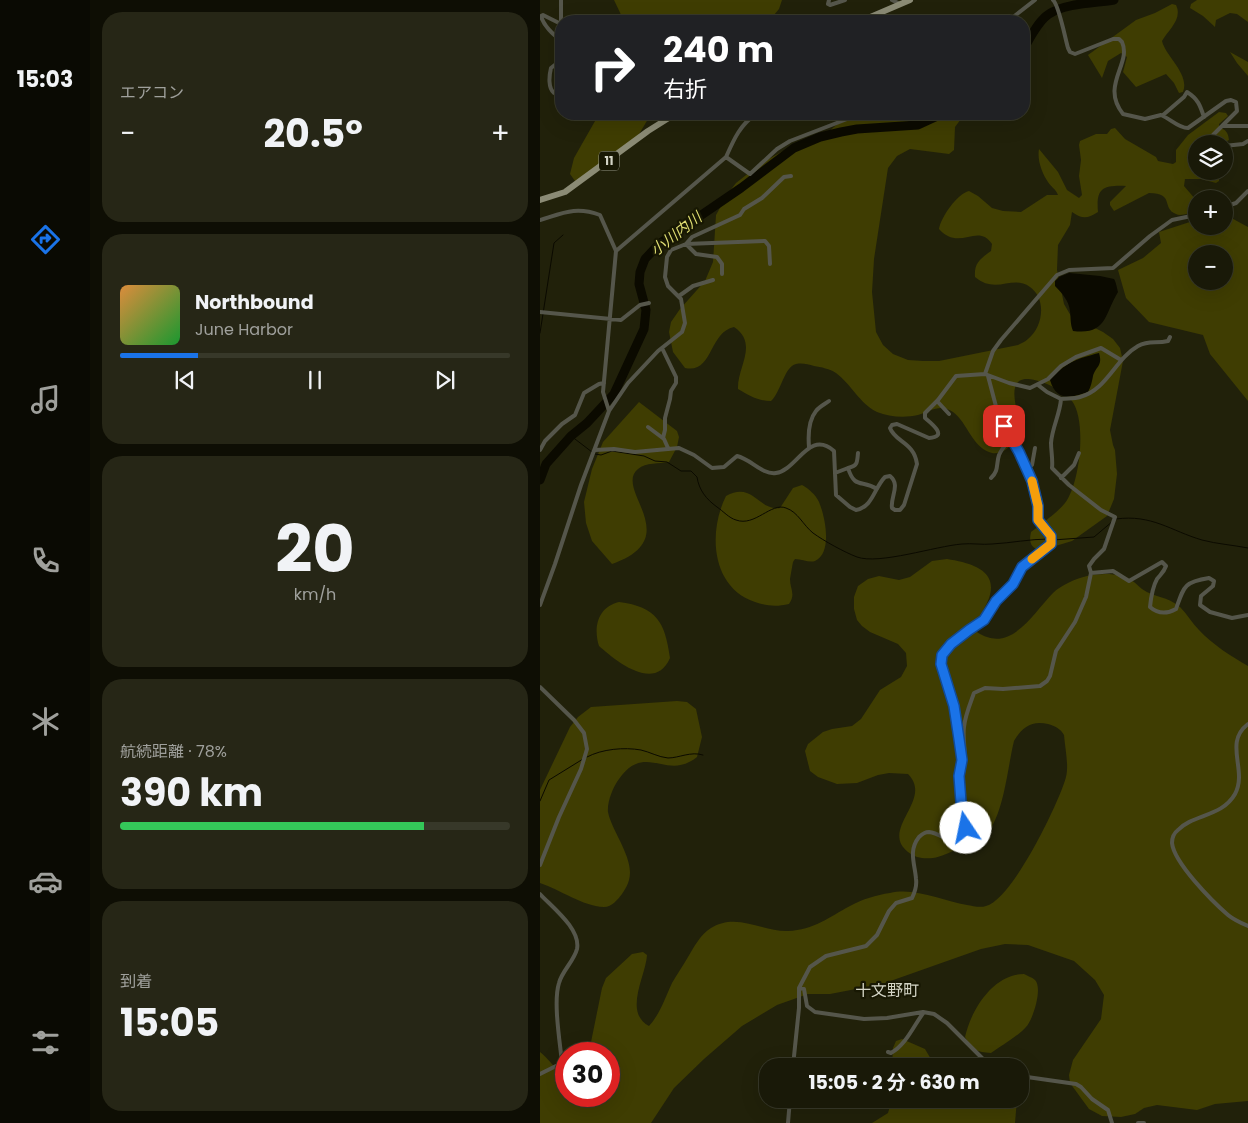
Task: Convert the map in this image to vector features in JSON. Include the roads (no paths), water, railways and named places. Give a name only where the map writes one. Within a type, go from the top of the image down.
[{"type":"main road","points":[[875,15],[910,0]]},
{"type":"main road","name":"11","points":[[540,200],[565,192],[666,120]]},
{"type":"street","points":[[561,0],[561,15]]},
{"type":"street","points":[[829,0],[828,4],[830,5],[846,0]]},
{"type":"street","points":[[892,0],[900,4]]},
{"type":"street","points":[[1016,15],[1035,0]]},
{"type":"street","points":[[1053,0],[1057,4],[1070,52],[1075,54],[1113,39],[1119,39],[1122,42],[1124,52],[1114,95],[1116,104],[1123,114],[1145,120],[1152,119],[1157,115],[1163,115],[1181,128],[1188,128],[1226,101],[1236,102],[1238,106],[1237,111],[1214,135]]},
{"type":"street","points":[[555,21],[541,16],[555,36]]},
{"type":"street","points":[[555,65],[551,68],[550,82],[552,91],[555,94]]},
{"type":"street","points":[[1163,115],[1184,97],[1187,92],[1197,99],[1204,117]]},
{"type":"street","points":[[616,251],[726,157],[734,140],[747,120]]},
{"type":"street","points":[[726,157],[750,174],[777,149],[790,141],[844,120]]},
{"type":"street","points":[[1222,126],[1248,126]]},
{"type":"street","points":[[1233,145],[1243,144],[1248,141]]},
{"type":"street","points":[[686,244],[692,237],[740,214],[762,198],[784,178],[791,176]]},
{"type":"street","points":[[1233,204],[1248,191]]},
{"type":"street","points":[[540,220],[578,210],[588,211],[600,216],[616,251],[603,392],[609,411]]},
{"type":"street","points":[[794,1058],[799,988],[810,967],[826,956],[866,946],[877,935],[889,911],[896,903],[912,898],[917,881],[912,852],[915,842],[921,835],[926,832],[932,832],[950,841],[963,842],[966,828],[959,776],[962,760],[954,706],[941,664],[942,655],[951,644],[984,620],[996,601],[1013,584],[1022,567],[1051,544],[1051,536],[1038,520],[1038,506],[1032,481],[998,414],[986,375],[994,351],[1001,340],[1057,275],[1069,270],[1113,268],[1172,220],[1188,217]]},
{"type":"street","points":[[540,605],[580,485],[593,456],[609,411],[628,383],[662,348],[682,332],[685,323],[681,299],[668,286],[665,277],[667,258],[671,250],[686,244],[765,241],[769,246],[770,264]]},
{"type":"street","points":[[686,244],[696,254],[717,257],[722,264],[722,274]]},
{"type":"street","points":[[679,296],[693,286],[713,280]]},
{"type":"street","points":[[540,312],[621,320],[640,305],[649,303]]},
{"type":"street","points":[[1038,385],[1061,399],[1081,397],[1094,390],[1106,380],[1126,354],[1149,342],[1168,342],[1170,337]]},
{"type":"street","points":[[662,348],[676,377],[676,383],[670,391],[663,438]]},
{"type":"street","points":[[595,450],[614,448],[634,452],[679,448],[712,468],[724,467],[737,456],[744,457],[768,473],[774,474],[783,471],[809,447],[829,446],[834,451],[836,495],[856,510],[867,506],[885,477],[890,476],[894,479],[896,485],[891,502],[892,508],[900,510],[904,506],[917,464],[907,444],[894,436],[890,428],[892,425],[897,424],[929,438],[934,438],[938,432],[937,428],[925,418],[925,413],[956,376],[986,375],[1030,388],[1048,379],[1061,366],[1076,357],[1101,348],[1120,360]]},
{"type":"street","points":[[540,450],[545,441],[574,415],[584,393],[599,384],[604,384]]},
{"type":"street","points":[[959,776],[963,769],[966,745],[964,728],[974,693],[985,688],[1003,689],[1040,686],[1047,681],[1056,651],[1075,622],[1086,597],[1091,573],[1090,566],[1104,549],[1115,517],[1101,510],[1061,478],[1052,468],[1051,443],[1061,399]]},
{"type":"street","points":[[809,447],[808,432],[816,410],[830,401]]},
{"type":"street","points":[[937,401],[949,414]]},
{"type":"street","points":[[648,427],[663,438],[668,448]]},
{"type":"street","points":[[991,478],[998,469],[999,455],[1011,438]]},
{"type":"street","points":[[1026,468],[1032,465],[1035,448]]},
{"type":"street","points":[[835,473],[855,466],[858,453]]},
{"type":"street","points":[[1061,478],[1074,465],[1079,453]]},
{"type":"street","points":[[848,468],[855,482],[858,484],[870,484],[877,489]]},
{"type":"street","points":[[1091,573],[1113,571],[1129,581],[1162,562],[1166,566],[1164,572],[1158,578],[1151,592],[1150,607],[1157,612],[1170,612],[1176,609],[1183,588],[1190,582],[1209,578],[1214,581],[1213,586],[1201,596],[1200,605],[1210,612],[1232,618],[1248,615]]},
{"type":"street","points":[[540,687],[574,720],[584,733],[587,749],[581,769],[558,817],[540,865]]},
{"type":"street","points":[[1248,724],[1240,730],[1236,743],[1240,781],[1235,795],[1227,804],[1216,811],[1181,826],[1174,835],[1172,845],[1179,860],[1191,877],[1228,915],[1248,926]]},
{"type":"street","points":[[540,894],[575,932],[577,950],[559,982],[557,996],[562,1063],[540,1074]]},
{"type":"street","points":[[799,988],[804,989],[807,1006],[815,1012],[864,1019],[924,1012],[934,1014],[982,1058]]},
{"type":"street","points":[[888,1052],[891,1054],[904,1042],[924,1012]]},
{"type":"street","points":[[1029,1077],[1067,1082],[1081,1087],[1092,1099],[1108,1110],[1112,1123]]},
{"type":"street","points":[[788,1123],[789,1108]]},
{"type":"street","points":[[1138,1123],[1144,1123]]},
{"type":"waterway","name":"小川内川","points":[[1030,38],[1041,21],[1056,10],[1114,0]]},
{"type":"waterway","name":"小川内川","points":[[540,480],[546,464],[571,436],[587,423],[614,394],[644,329],[646,310],[639,284],[640,272],[645,259],[659,244],[741,188],[794,148],[820,137],[841,132],[857,129],[918,125],[929,120]]},
{"type":"waterway","points":[[540,333],[554,243],[563,235]]},
{"type":"waterway","points":[[571,436],[592,452]]},
{"type":"waterway","points":[[595,454],[601,455],[612,451],[644,456],[655,461],[667,462],[681,471],[691,471],[697,477],[699,486],[706,497],[728,516],[743,521],[756,518],[775,508],[786,508],[794,512],[809,530],[818,536],[857,557],[867,559],[893,557],[951,545],[1049,539]]},
{"type":"waterway","points":[[1116,519],[1129,518],[1151,521],[1202,540],[1248,548]]},
{"type":"waterway","points":[[1053,540],[1094,537],[1113,521]]},
{"type":"waterway","points":[[587,757],[606,750],[620,749],[641,750],[668,758],[690,754],[703,755]]},
{"type":"waterway","points":[[540,801],[549,780],[583,759]]},
{"type":"district","name":"十文野町","points":[[887,990]]}]
